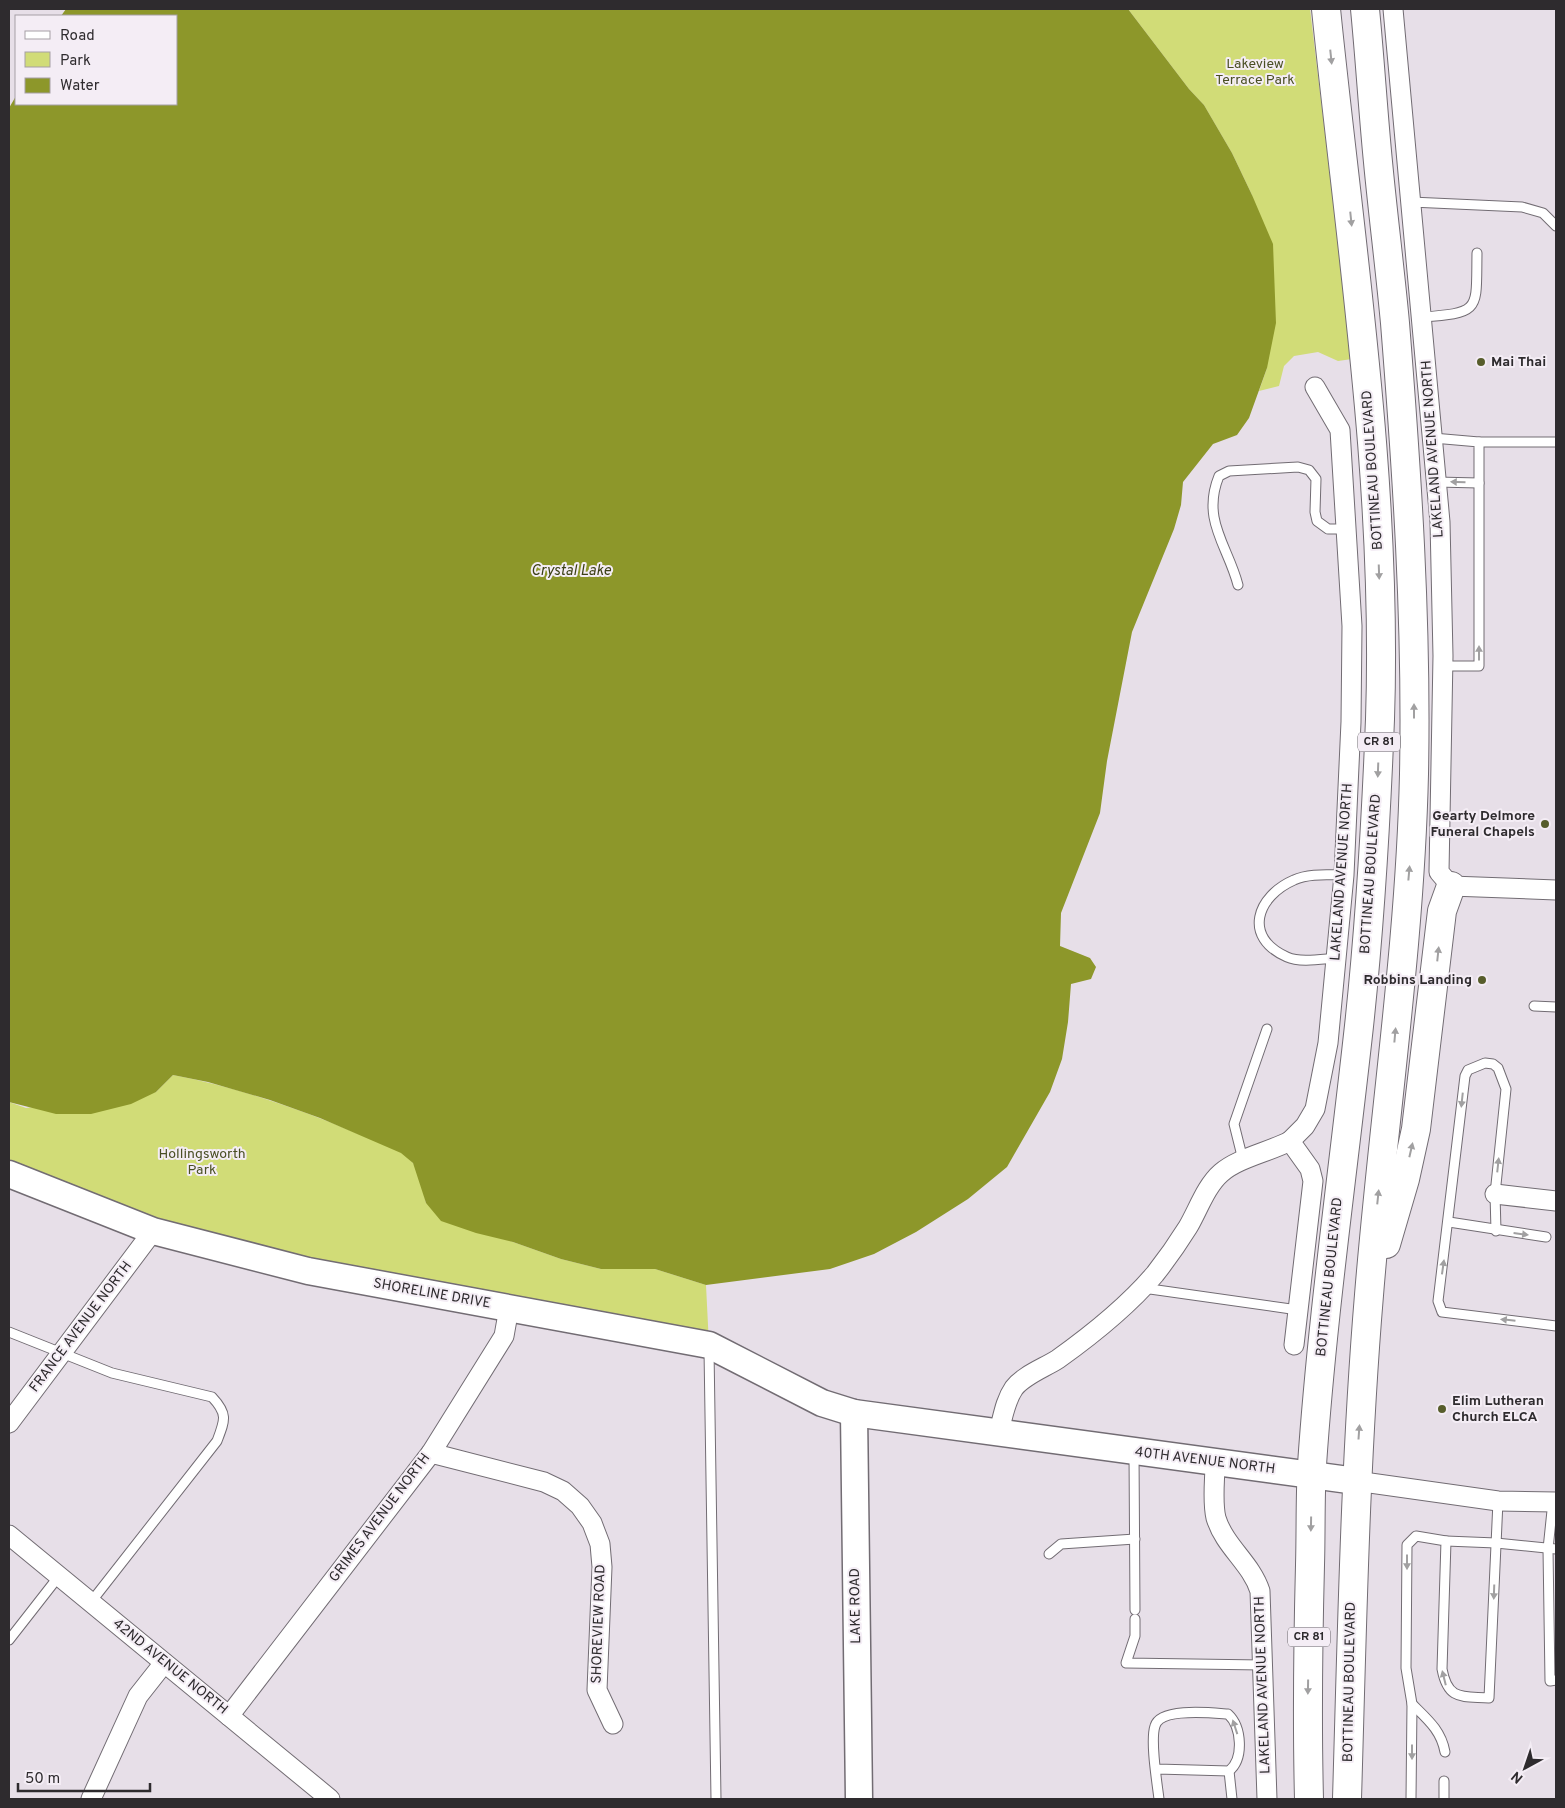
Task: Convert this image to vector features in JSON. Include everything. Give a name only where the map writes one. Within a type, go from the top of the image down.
[{"type":"main road","name":"BOTTINEAU BOULEVARD","points":[[1309,1799],[1308,1734],[1312,1475],[1326,1307],[1367,946],[1380,712],[1378,542],[1371,423],[1347,180],[1326,9]]},
{"type":"main road","name":"BOTTINEAU BOULEVARD","points":[[1347,1799],[1356,1481],[1369,1298],[1395,1043],[1410,859],[1414,673],[1412,593],[1397,361],[1365,9]]},
{"type":"main road","points":[[1369,1298],[1405,1179],[1416,1129],[1442,911],[1451,886]]},
{"type":"street","name":"LAKELAND AVENUE NORTH","points":[[1393,9],[1440,522],[1443,666],[1439,872],[1451,886]]},
{"type":"street","name":"LAKELAND AVENUE NORTH","points":[[1290,1141],[1305,1126],[1315,1109],[1320,1094],[1337,958],[1344,876],[1352,626],[1348,529],[1340,430],[1315,387]]},
{"type":"street","points":[[1451,886],[1556,890]]},
{"type":"street","points":[[999,1431],[1006,1403],[1014,1388],[1090,1335],[1155,1274],[1187,1228],[1220,1174],[1243,1160],[1269,1152],[1290,1141],[1310,1169],[1313,1182],[1294,1345]]},
{"type":"street","name":"SHORELINE DRIVE","points":[[9,1174],[153,1231],[308,1271],[709,1345],[822,1404],[854,1413]]},
{"type":"street","points":[[1495,1194],[1556,1201]]},
{"type":"street","name":"FRANCE AVENUE NORTH","points":[[9,1423],[153,1231]]},
{"type":"street","name":"GRIMES AVENUE NORTH","points":[[229,1716],[431,1452],[504,1336],[509,1308]]},
{"type":"street","name":"40TH AVENUE NORTH","points":[[854,1413],[999,1431],[1134,1452],[1498,1501],[1555,1501]]},
{"type":"street","name":"LAKE ROAD","points":[[854,1413],[858,1799]]},
{"type":"street","name":"SHOREVIEW ROAD","points":[[431,1452],[544,1482],[563,1491],[574,1501],[592,1524],[600,1544],[602,1567],[596,1690],[613,1724]]},
{"type":"street","name":"LAKELAND AVENUE NORTH","points":[[1215,1463],[1216,1516],[1230,1546],[1254,1575],[1260,1591],[1267,1799]]},
{"type":"street","name":"42ND AVENUE NORTH","points":[[9,1535],[330,1799]]},
{"type":"street","points":[[91,1799],[138,1696],[164,1663]]},
{"type":"lane","points":[[1411,202],[1522,206],[1543,213],[1556,226]]},
{"type":"lane","points":[[1422,317],[1457,314],[1470,308],[1474,302],[1476,289],[1477,252]]},
{"type":"lane","points":[[1433,438],[1479,442],[1556,442]]},
{"type":"lane","points":[[1443,666],[1479,666],[1479,442]]},
{"type":"lane","points":[[1238,585],[1235,572],[1217,533],[1213,505],[1219,476],[1229,471],[1298,468],[1309,470],[1316,479],[1315,512],[1317,521],[1328,529],[1348,529]]},
{"type":"lane","points":[[1436,482],[1479,483]]},
{"type":"lane","points":[[1337,958],[1288,958],[1266,941],[1260,929],[1258,918],[1263,906],[1292,880],[1320,875],[1344,876]]},
{"type":"lane","points":[[1534,1006],[1556,1007]]},
{"type":"lane","points":[[1243,1160],[1234,1124],[1267,1029]]},
{"type":"lane","points":[[1496,1231],[1495,1194],[1506,1089],[1498,1068],[1493,1064],[1485,1063],[1468,1070],[1465,1076],[1449,1222],[1438,1301],[1442,1312],[1556,1326]]},
{"type":"lane","points":[[1449,1222],[1485,1226],[1496,1231],[1546,1237]]},
{"type":"lane","points":[[1141,1288],[1298,1310]]},
{"type":"lane","points":[[9,1332],[112,1373],[212,1397],[222,1409],[225,1422],[218,1441],[91,1602]]},
{"type":"lane","points":[[709,1345],[716,1799]]},
{"type":"lane","points":[[1134,1452],[1135,1636],[1126,1663],[1262,1665]]},
{"type":"lane","points":[[1446,1541],[1442,1669],[1444,1685],[1455,1695],[1489,1698],[1498,1501]]},
{"type":"lane","points":[[1555,1501],[1552,1549],[1550,1680],[1556,1680]]},
{"type":"lane","points":[[1411,1799],[1412,1704],[1406,1668],[1407,1544],[1416,1536],[1446,1541],[1496,1543],[1552,1549]]},
{"type":"lane","points":[[1049,1554],[1060,1544],[1135,1539]]},
{"type":"lane","points":[[9,1640],[59,1576]]},
{"type":"lane","points":[[1412,1704],[1438,1731],[1442,1738],[1445,1752]]},
{"type":"lane","points":[[1157,1768],[1229,1771],[1236,1766],[1238,1756],[1238,1736],[1234,1720],[1228,1714],[1192,1712],[1173,1714],[1159,1719],[1154,1725],[1159,1799]]},
{"type":"lane","points":[[1229,1771],[1232,1799]]},
{"type":"lane","points":[[1444,1781],[1444,1799]]},
{"type":"green space","name":"Lakeview Terrace Park","points":[[1128,9],[1310,9],[1352,359],[1338,361],[1318,352],[1294,356],[1284,366],[1279,386],[1259,391],[1267,368],[1252,195],[1232,153],[1204,105],[1189,89]]},
{"type":"green space","name":"Hollingsworth Park","points":[[173,1075],[266,1099],[394,1148],[408,1157],[416,1167],[426,1203],[513,1242],[561,1259],[601,1269],[655,1269],[706,1285],[709,1345],[308,1271],[9,1174],[9,1102],[26,1108],[156,1092]]},
{"type":"water","name":"Crystal Lake","points":[[66,9],[1128,9],[1189,89],[1204,105],[1232,153],[1273,244],[1276,323],[1267,368],[1249,418],[1237,435],[1213,444],[1183,482],[1181,505],[1174,529],[1132,632],[1107,761],[1100,813],[1061,913],[1060,946],[1090,958],[1096,967],[1091,979],[1071,984],[1068,1022],[1062,1059],[1050,1092],[1007,1167],[968,1199],[916,1232],[874,1254],[830,1269],[706,1285],[655,1269],[601,1269],[561,1259],[513,1242],[476,1233],[441,1221],[426,1203],[413,1163],[401,1153],[320,1118],[270,1100],[208,1082],[173,1075],[156,1092],[131,1104],[91,1114],[56,1114],[9,1102],[9,108],[15,98],[15,105],[178,105],[178,15],[62,15]]},
{"type":"place","name":"Mai Thai","points":[[1481,362]]},
{"type":"place","name":"Gearty Delmore Funeral Chapels","points":[[1545,824]]},
{"type":"place","name":"Robbins Landing","points":[[1482,980]]},
{"type":"place","name":"Elim Lutheran Church ELCA","points":[[1442,1409]]}]
